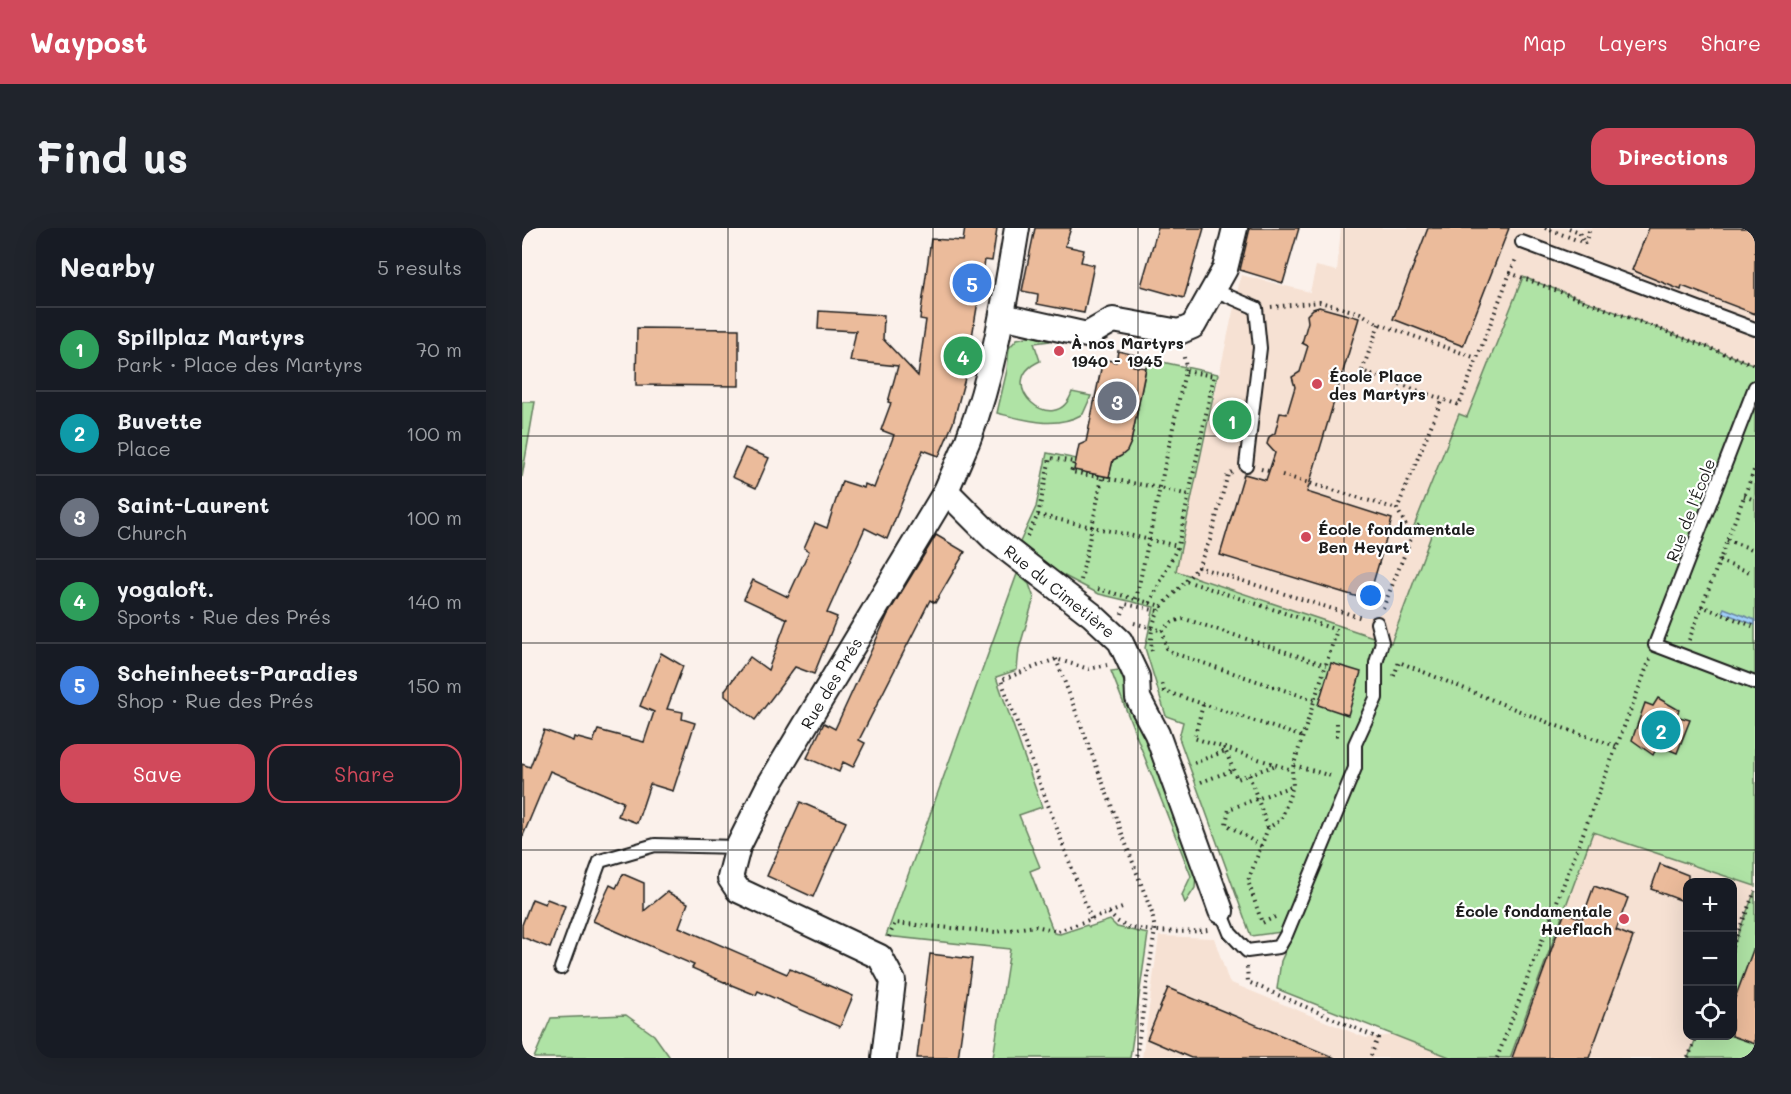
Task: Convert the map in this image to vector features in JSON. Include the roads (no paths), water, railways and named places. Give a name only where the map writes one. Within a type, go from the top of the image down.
[{"type":"street","name":"Rue des Prés","points":[[884,1058],[893,981],[880,957],[738,890],[730,878],[738,847],[768,787],[946,491],[969,439],[1002,316],[1017,228]]},
{"type":"street","points":[[1002,316],[1087,334],[1113,320],[1179,332],[1193,326],[1214,290],[1225,269],[1235,228]]},
{"type":"street","name":"Rue du Cimetière","points":[[946,491],[994,538],[1064,580],[1120,640],[1137,677],[1138,698],[1156,734],[1224,919]]},
{"type":"lane","points":[[1522,242],[1755,329]]},
{"type":"lane","points":[[1214,290],[1256,308],[1260,348],[1246,465]]},
{"type":"lane","name":"Rue de l'École","points":[[1755,387],[1655,645],[1755,683]]},
{"type":"lane","points":[[1224,919],[1230,933],[1247,951],[1279,947],[1287,935],[1355,768],[1355,744],[1376,698],[1376,663],[1382,642],[1377,623]]},
{"type":"lane","points":[[561,968],[600,861],[655,845],[738,847]]},
{"type":"water","points":[[1724,608],[1755,620],[1755,625],[1722,612]]},
{"type":"place","name":"Scheinheets-Paradies","points":[[972,283]]},
{"type":"place","name":"À nos Martyrs 1940 - 1945","points":[[1059,351]]},
{"type":"place","name":"yogaloft.","points":[[963,356]]},
{"type":"place","name":"École Place des Martyrs","points":[[1317,384]]},
{"type":"place","name":"Saint-Laurent","points":[[1117,401]]},
{"type":"place","name":"Spillplaz Martyrs","points":[[1232,420]]},
{"type":"place","name":"École fondamentale Ben Heyart","points":[[1306,537]]},
{"type":"place","name":"Buvette","points":[[1661,730]]},
{"type":"place","name":"École fondamentale Hueflach","points":[[1624,919]]}]
